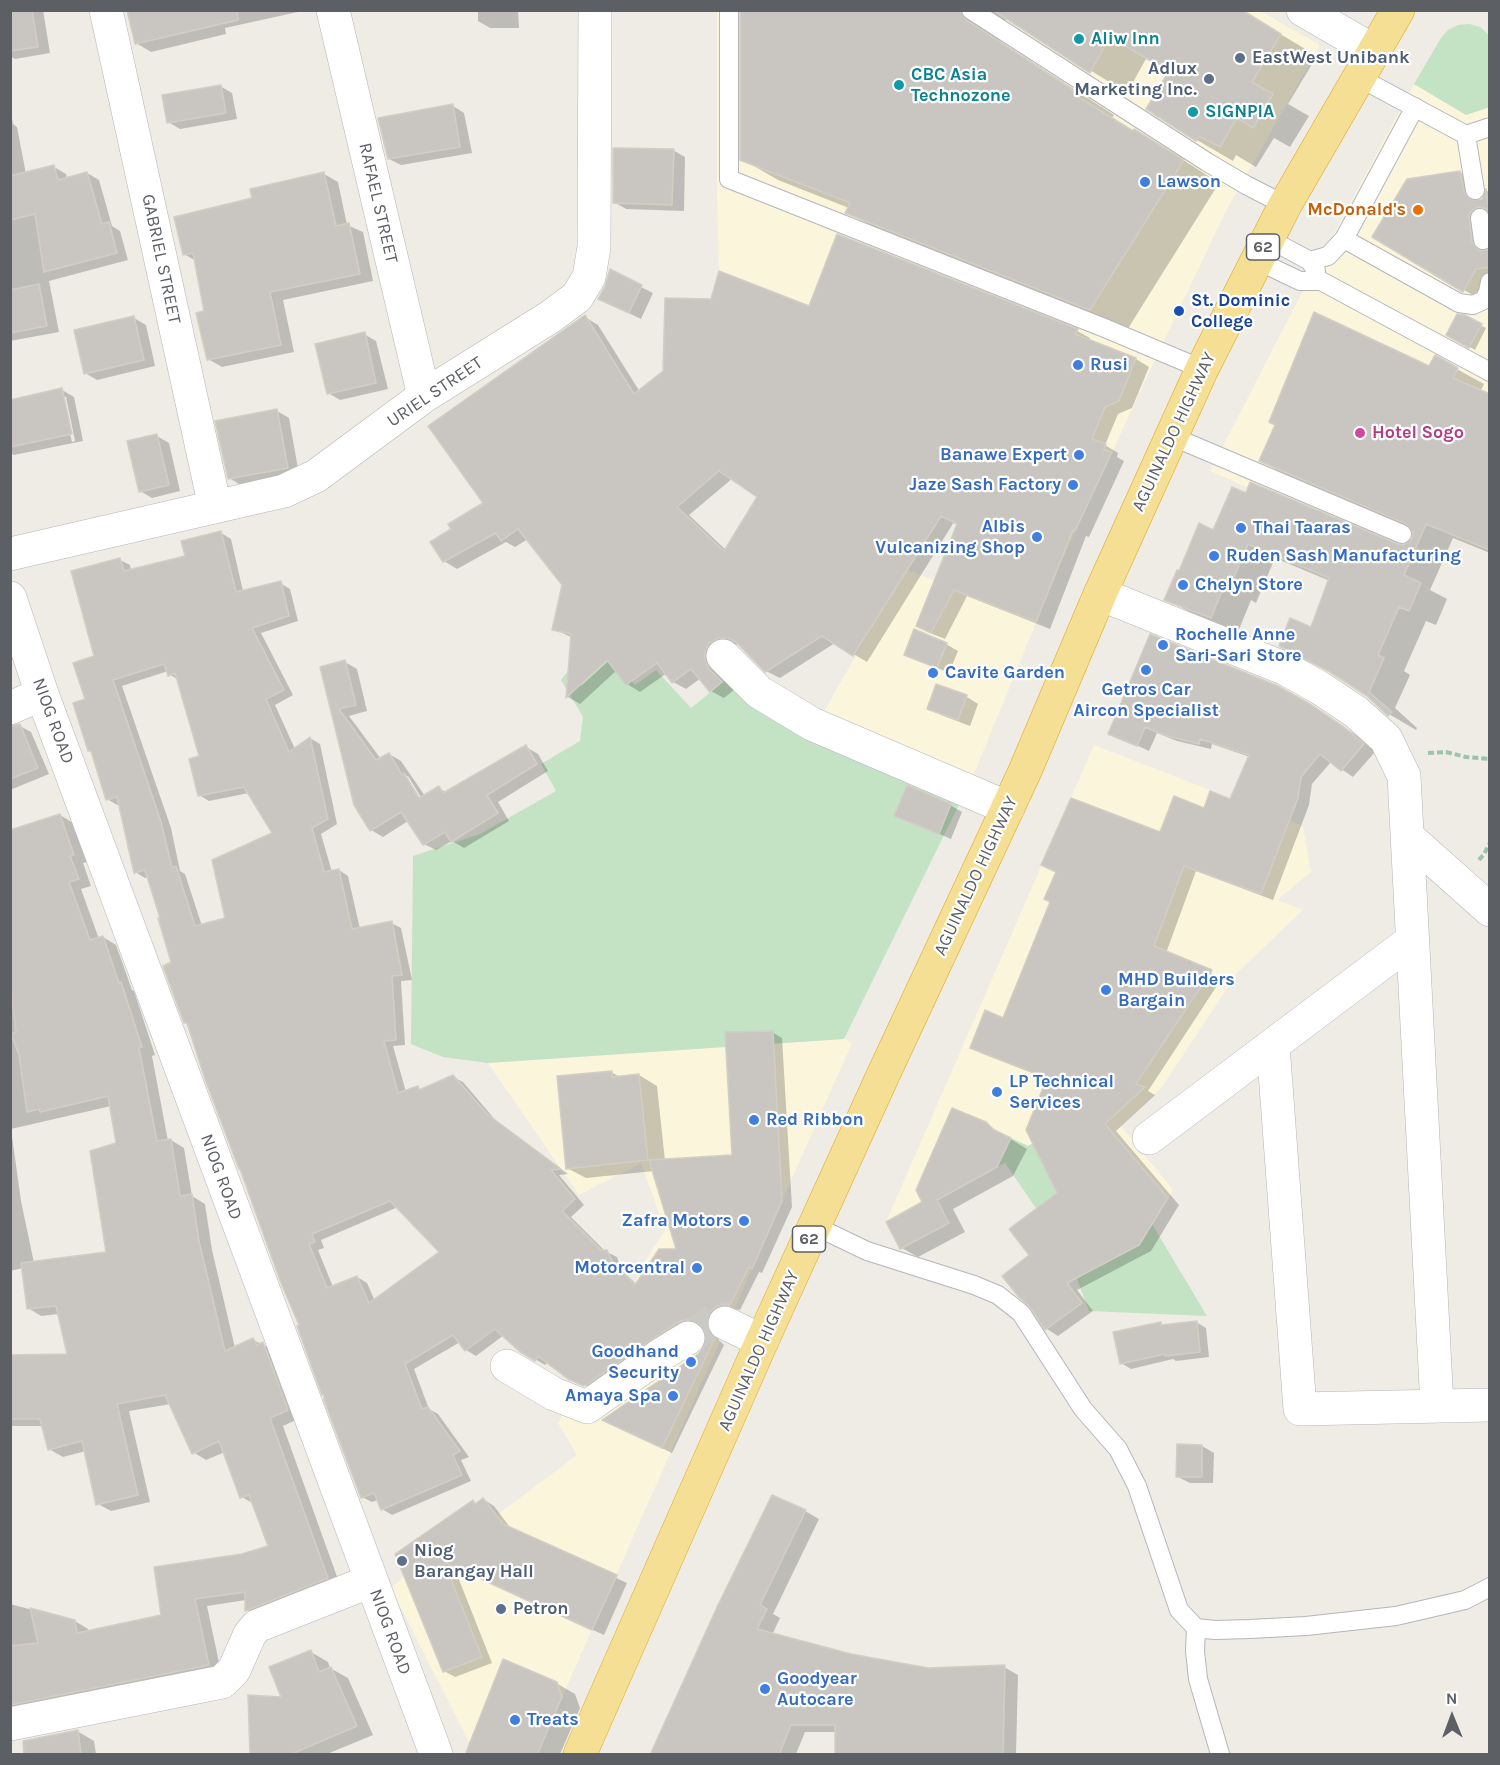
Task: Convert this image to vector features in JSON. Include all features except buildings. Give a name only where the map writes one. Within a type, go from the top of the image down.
[{"type":"highway","name":"AGUINALDO HIGHWAY","points":[[580,1755],[762,1341],[1008,808],[1100,594],[1202,369],[1285,204],[1398,10]]},
{"type":"street","name":"GABRIEL STREET","points":[[106,10],[215,507]]},
{"type":"street","name":"RAFAEL STREET","points":[[333,10],[424,396]]},
{"type":"street","name":"URIEL STREET","points":[[10,554],[284,491],[316,476],[424,396],[578,297],[590,277],[595,221],[595,10]]},
{"type":"street","points":[[1303,10],[1366,64]]},
{"type":"street","points":[[1100,594],[1286,669],[1356,712],[1386,739],[1404,776],[1437,1406]]},
{"type":"street","name":"NIOG ROAD","points":[[10,598],[42,694],[436,1755]]},
{"type":"street","points":[[723,656],[759,692],[812,724],[1008,808]]},
{"type":"street","points":[[10,708],[42,694]]},
{"type":"street","points":[[1407,836],[1490,910]]},
{"type":"street","points":[[1149,1138],[1411,941]]},
{"type":"street","points":[[1273,1045],[1300,1409],[1490,1405]]},
{"type":"street","points":[[725,1323],[762,1341]]},
{"type":"street","points":[[507,1366],[554,1394],[586,1407],[688,1338]]},
{"type":"street","points":[[10,1724],[222,1682],[234,1670],[250,1634],[257,1626],[371,1581]]},
{"type":"lane","points":[[729,10],[729,179],[1202,369]]},
{"type":"lane","points":[[971,10],[1198,156],[1246,185],[1285,204]]},
{"type":"lane","points":[[1366,64],[1415,107],[1466,135],[1490,127]]},
{"type":"lane","points":[[1262,249],[1310,261],[1328,256],[1344,239],[1415,107]]},
{"type":"lane","points":[[1466,135],[1475,190]]},
{"type":"lane","points":[[1480,218],[1483,240]]},
{"type":"lane","points":[[1344,239],[1460,303],[1473,305],[1484,300],[1488,292],[1489,276]]},
{"type":"lane","points":[[1262,249],[1300,281],[1322,281],[1490,372]]},
{"type":"lane","points":[[1310,261],[1322,281]]},
{"type":"lane","points":[[1171,436],[1402,534]]},
{"type":"lane","points":[[815,1226],[867,1251],[974,1284],[998,1295],[1021,1313],[1083,1409],[1118,1449],[1137,1486],[1179,1610],[1196,1628],[1215,1630],[1306,1626],[1396,1616],[1465,1600],[1490,1587]]},
{"type":"lane","points":[[1196,1628],[1195,1651],[1198,1679],[1220,1755]]},
{"type":"path","points":[[1395,757],[1446,752],[1490,759]]},
{"type":"shaded area","points":[[717,11],[1260,11],[1320,45],[1226,211],[1153,364],[1059,567],[973,776],[821,717],[905,569],[977,597],[1058,418],[700,341],[719,271]]},
{"type":"shaded area","points":[[1414,84],[1466,115],[1489,107],[1489,550],[1426,524],[1412,560],[1210,471]]},
{"type":"shaded area","points":[[1094,745],[1303,826],[1311,872],[1277,900],[1303,910],[1238,972],[1162,1087],[1121,1126],[1173,1190],[1139,1245],[1094,1269],[1033,1143],[1028,1146],[1011,1138],[937,1200],[949,1223],[900,1249],[886,1222]]},
{"type":"shaded area","points":[[844,1039],[852,1043],[537,1754],[470,1744],[391,1588],[430,1554],[428,1539],[483,1498],[497,1515],[577,1455],[558,1423],[633,1290],[641,1267],[665,1230],[641,1163],[579,1195],[488,1063]]},
{"type":"green space","points":[[1469,24],[1480,27],[1489,35],[1490,107],[1466,115],[1414,84],[1448,30],[1458,25]]},
{"type":"green space","points":[[599,644],[635,685],[656,670],[691,708],[733,674],[973,776],[844,1039],[488,1063],[443,1057],[411,1044],[413,856],[480,834],[556,791],[541,764],[580,741],[583,717],[561,680],[576,661]]},
{"type":"green space","points":[[1011,1138],[1028,1146],[1033,1143],[1055,1189],[1139,1245],[1152,1224],[1207,1316],[1089,1311],[1072,1266],[1053,1233],[1005,1163],[997,1167]]},
{"type":"tunnel","points":[[688,1338],[716,1319],[725,1323]]},
{"type":"place","name":"Aliw Inn","points":[[1079,39]]},
{"type":"place","name":"EastWest Unibank","points":[[1240,58]]},
{"type":"place","name":"Adlux Marketing Inc.","points":[[1209,79]]},
{"type":"place","name":"CBC Asia Technozone","points":[[899,85]]},
{"type":"place","name":"SIGNPIA","points":[[1193,112]]},
{"type":"place","name":"Lawson","points":[[1145,182]]},
{"type":"place","name":"McDonald's","points":[[1418,210]]},
{"type":"place","name":"St. Dominic College","points":[[1179,311]]},
{"type":"place","name":"Rusi","points":[[1078,365]]},
{"type":"place","name":"Hotel Sogo","points":[[1360,433]]},
{"type":"place","name":"Banawe Expert","points":[[1079,455]]},
{"type":"place","name":"Jaze Sash Factory","points":[[1073,485]]},
{"type":"place","name":"Thai Taaras","points":[[1241,528]]},
{"type":"place","name":"Albis Vulcanizing Shop","points":[[1037,537]]},
{"type":"place","name":"Ruden Sash Manufacturing","points":[[1214,556]]},
{"type":"place","name":"Chelyn Store","points":[[1183,585]]},
{"type":"place","name":"Rochelle Anne Sari-Sari Store","points":[[1163,645]]},
{"type":"place","name":"Getros Car Aircon Specialist","points":[[1146,670]]},
{"type":"place","name":"Cavite Garden","points":[[933,673]]},
{"type":"place","name":"MHD Builders Bargain","points":[[1106,990]]},
{"type":"place","name":"LP Technical Services","points":[[997,1092]]},
{"type":"place","name":"Red Ribbon","points":[[754,1120]]},
{"type":"place","name":"Zafra Motors","points":[[744,1221]]},
{"type":"place","name":"Motorcentral","points":[[697,1268]]},
{"type":"place","name":"Goodhand Security","points":[[691,1362]]},
{"type":"place","name":"Amaya Spa","points":[[673,1396]]},
{"type":"place","name":"Niog Barangay Hall","points":[[402,1561]]},
{"type":"place","name":"Petron","points":[[501,1609]]},
{"type":"place","name":"Goodyear Autocare","points":[[765,1689]]},
{"type":"place","name":"Treats","points":[[515,1720]]}]
